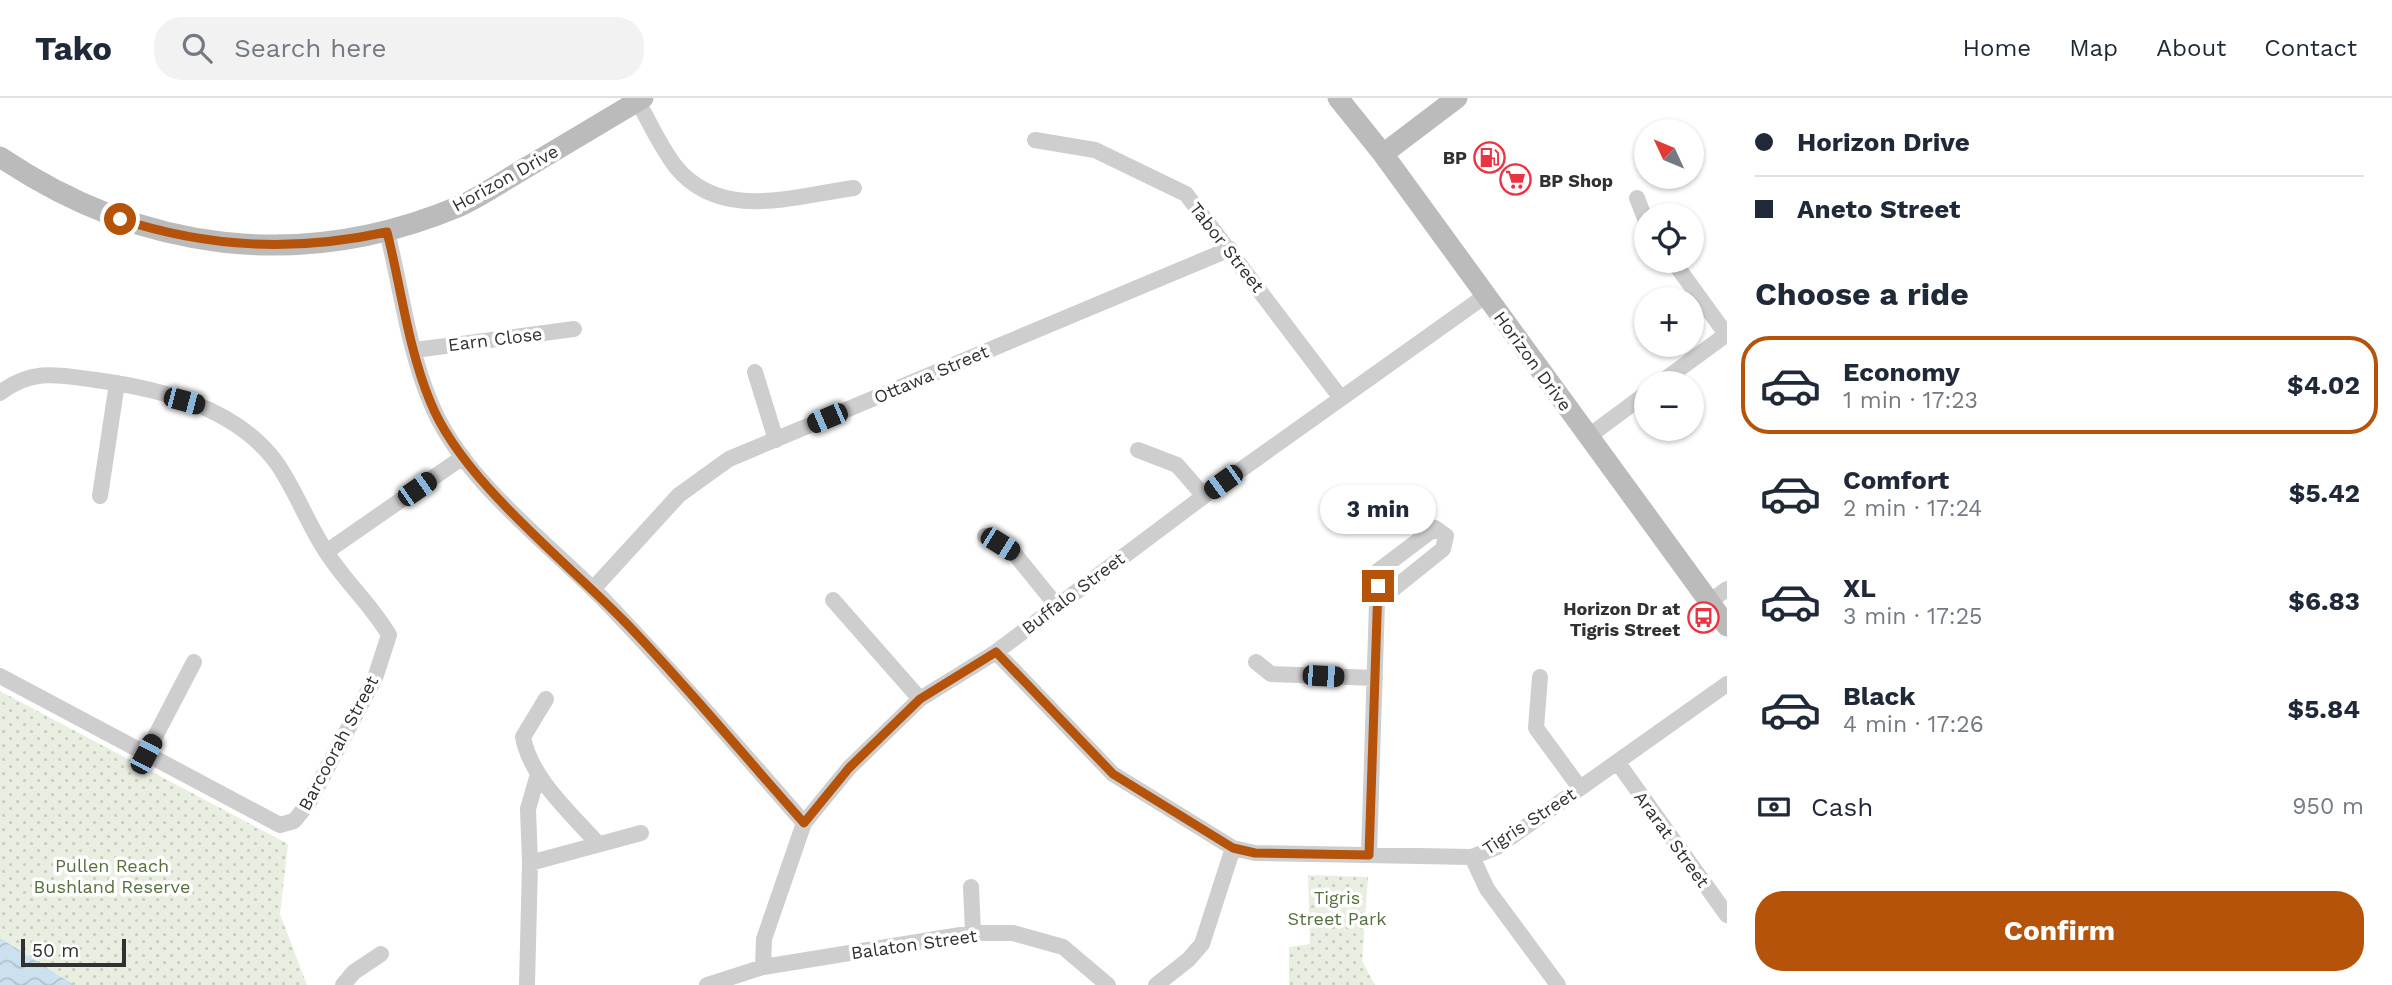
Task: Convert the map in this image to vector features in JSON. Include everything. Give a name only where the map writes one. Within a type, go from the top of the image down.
[{"type":"street","name":"Horizon Drive","points":[[1338,98],[1382,154],[1727,626]]},
{"type":"street","points":[[1382,154],[1457,98]]},
{"type":"street","name":"Horizon Drive","points":[[0,157],[69,198],[120,219],[171,234],[207,241],[270,246],[326,244],[387,232],[463,204],[640,100]]},
{"type":"street","points":[[640,100],[675,165],[706,193],[729,201],[752,202],[854,188]]},
{"type":"street","name":"Tabor Street","points":[[1035,140],[1095,150],[1186,194],[1340,397]]},
{"type":"street","points":[[1637,198],[1639,203]]},
{"type":"street","points":[[387,232],[430,402],[463,457],[545,547],[593,589],[663,662],[804,823]]},
{"type":"street","name":"Ottawa Street","points":[[593,589],[679,495],[729,459],[1230,249]]},
{"type":"street","points":[[1676,371],[1726,334],[1682,273]]},
{"type":"street","name":"Buffalo Street","points":[[763,967],[764,939],[804,823],[849,768],[920,699],[996,652],[1204,496],[1485,296]]},
{"type":"street","name":"Earn Close","points":[[415,350],[574,329]]},
{"type":"street","points":[[755,372],[776,440]]},
{"type":"street","name":"Barcoorah Street","points":[[0,393],[11,384],[44,373],[117,383],[206,407],[241,427],[276,462],[326,552],[372,607],[389,635],[375,678],[309,804],[294,821],[280,825],[0,676]]},
{"type":"street","points":[[100,496],[117,383]]},
{"type":"street","points":[[1588,436],[1634,402]]},
{"type":"street","points":[[1138,450],[1177,465],[1204,496]]},
{"type":"street","points":[[326,552],[463,457]]},
{"type":"street","points":[[1369,855],[1375,678],[1377,602],[1378,571],[1436,528],[1446,536],[1443,549],[1377,602]]},
{"type":"street","points":[[985,536],[1014,553],[1056,605]]},
{"type":"street","points":[[1709,601],[1727,590]]},
{"type":"street","points":[[833,600],[920,699]]},
{"type":"street","name":"Tigris Street","points":[[996,652],[1113,774],[1233,848],[1255,853],[1472,857],[1497,846],[1727,684]]},
{"type":"street","points":[[146,754],[194,662]]},
{"type":"street","points":[[1256,662],[1271,674],[1375,678]]},
{"type":"street","points":[[1540,677],[1536,728],[1580,788]]},
{"type":"street","points":[[546,699],[523,737],[526,752],[538,774],[598,844]]},
{"type":"street","name":"Ararat Street","points":[[1618,763],[1727,915]]},
{"type":"street","points":[[527,985],[530,863],[528,809],[538,774]]},
{"type":"street","points":[[530,863],[641,833]]},
{"type":"street","points":[[1156,985],[1188,960],[1202,944],[1233,848]]},
{"type":"street","points":[[1472,857],[1485,887],[1558,985]]},
{"type":"street","points":[[971,887],[973,933]]},
{"type":"street","name":"Balaton Street","points":[[707,985],[763,967],[973,933],[1013,933],[1063,947],[1108,985]]},
{"type":"street","points":[[343,985],[354,972],[381,954]]},
{"type":"green space","name":"Pullen Reach Bushland Reserve","points":[[0,691],[288,844],[280,914],[307,985],[74,985],[0,938]]},
{"type":"green space","name":"Tigris Street Park","points":[[1308,875],[1368,877],[1362,961],[1375,985],[1289,985],[1289,947],[1310,944]]},
{"type":"water","points":[[0,938],[74,985],[0,985]]},
{"type":"place","name":"BP","points":[[1490,157]]},
{"type":"place","name":"BP Shop","points":[[1516,180]]},
{"type":"place","name":"Horizon Dr at Tigris Street","points":[[1703,618]]},
{"type":"route","points":[[120,219],[171,234],[239,245],[326,244],[387,232],[430,402],[463,457],[545,547],[593,589],[663,662],[804,823],[849,768],[920,699],[996,652],[1113,774],[1233,848],[1255,853],[1369,855],[1378,586]]}]
